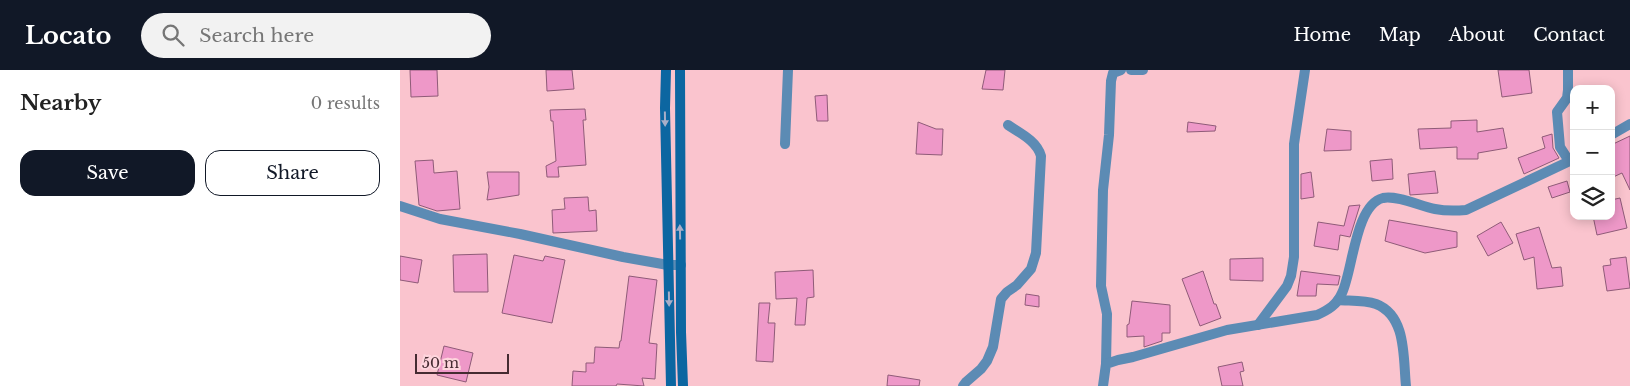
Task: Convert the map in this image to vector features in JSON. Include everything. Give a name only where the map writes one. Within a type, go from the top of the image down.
[{"type":"main road","points":[[666,70],[670,386]]},
{"type":"main road","points":[[680,70],[683,386]]},
{"type":"street","points":[[785,144],[788,70]]},
{"type":"street","points":[[1103,386],[1106,364],[1107,314],[1101,286],[1103,190],[1110,135],[1110,81],[1113,73],[1121,70]]},
{"type":"street","points":[[1131,70],[1143,70]]},
{"type":"street","points":[[1258,325],[1287,286],[1291,276],[1294,257],[1294,144],[1305,70]]},
{"type":"street","points":[[1568,70],[1566,98],[1557,112],[1560,147],[1570,159]]},
{"type":"street","points":[[1615,133],[1630,124]]},
{"type":"street","points":[[963,386],[988,361],[1001,299],[1028,275],[1036,253],[1042,156],[1034,143],[1008,126]]},
{"type":"street","points":[[1106,364],[1227,330],[1317,315],[1329,310],[1342,293],[1361,225],[1374,201],[1395,198],[1435,209],[1466,210],[1570,160]]},
{"type":"street","points":[[400,206],[440,219],[520,234],[622,257],[668,265],[681,264]]},
{"type":"street","points":[[1338,300],[1378,305],[1390,313],[1396,320],[1401,341],[1406,386]]},
{"type":"building","points":[[410,70],[437,70],[438,96],[411,97]]},
{"type":"building","points":[[546,70],[572,70],[574,89],[547,91]]},
{"type":"building","points":[[986,70],[1005,70],[1003,90],[982,89]]},
{"type":"building","points":[[1498,70],[1529,70],[1532,93],[1502,97]]},
{"type":"building","points":[[827,95],[828,121],[817,121],[815,96]]},
{"type":"building","points":[[585,109],[586,120],[583,120],[586,165],[558,167],[559,177],[547,177],[546,166],[556,161],[553,121],[551,121],[550,110]]},
{"type":"building","points":[[1477,120],[1477,132],[1503,128],[1507,148],[1478,153],[1478,159],[1457,159],[1457,147],[1420,149],[1418,129],[1451,128],[1451,121]]},
{"type":"building","points":[[918,122],[936,129],[943,129],[942,155],[916,154]]},
{"type":"building","points":[[1188,122],[1216,126],[1215,131],[1187,132]]},
{"type":"building","points":[[1327,129],[1351,131],[1351,150],[1324,151]]},
{"type":"building","points":[[1552,134],[1553,148],[1559,158],[1524,174],[1518,158],[1545,148],[1542,137]]},
{"type":"building","points":[[1630,136],[1630,190],[1622,173],[1615,176],[1615,143]]},
{"type":"building","points":[[1392,159],[1393,179],[1372,181],[1370,161]]},
{"type":"building","points":[[433,160],[434,173],[457,171],[460,209],[437,211],[419,205],[415,161]]},
{"type":"building","points":[[1435,171],[1438,193],[1410,195],[1408,174]]},
{"type":"building","points":[[487,172],[519,172],[519,195],[487,200],[489,187]]},
{"type":"building","points":[[1311,172],[1314,197],[1301,199],[1301,174]]},
{"type":"building","points":[[1567,181],[1570,192],[1552,198],[1548,187]]},
{"type":"building","points":[[588,197],[589,211],[596,210],[597,231],[553,233],[552,210],[565,209],[564,198]]},
{"type":"building","points":[[1620,198],[1627,228],[1597,235],[1594,220],[1615,220],[1615,199]]},
{"type":"building","points":[[1360,205],[1350,237],[1340,235],[1338,250],[1314,246],[1318,222],[1344,226],[1349,206]]},
{"type":"building","points":[[1389,220],[1457,232],[1457,247],[1425,253],[1385,241]]},
{"type":"building","points":[[1501,222],[1513,243],[1488,256],[1477,236]]},
{"type":"building","points":[[1539,227],[1552,268],[1561,267],[1563,286],[1537,289],[1534,257],[1524,260],[1516,234]]},
{"type":"building","points":[[487,254],[488,292],[454,292],[453,255]]},
{"type":"building","points":[[514,255],[543,261],[545,256],[565,260],[552,323],[502,313]]},
{"type":"building","points":[[400,256],[422,260],[418,283],[400,280]]},
{"type":"building","points":[[1626,257],[1630,288],[1607,291],[1603,266],[1611,265],[1610,259]]},
{"type":"building","points":[[1263,258],[1263,281],[1230,280],[1230,259]]},
{"type":"building","points":[[813,270],[814,297],[807,298],[805,325],[795,325],[797,298],[776,299],[775,272]]},
{"type":"building","points":[[1203,271],[1214,304],[1216,304],[1221,318],[1200,326],[1182,279]]},
{"type":"building","points":[[1301,271],[1340,276],[1338,285],[1317,284],[1316,296],[1297,296]]},
{"type":"building","points":[[629,276],[657,280],[649,343],[657,344],[655,379],[642,378],[644,386],[617,384],[616,386],[572,386],[573,371],[586,372],[586,363],[594,363],[595,347],[619,348]]},
{"type":"building","points":[[1026,294],[1039,296],[1039,307],[1025,305]]},
{"type":"building","points":[[1132,301],[1170,305],[1170,333],[1162,333],[1162,341],[1144,347],[1144,336],[1127,337],[1127,325],[1129,324]]},
{"type":"building","points":[[759,303],[770,303],[768,323],[775,323],[773,362],[756,361]]},
{"type":"building","points":[[444,346],[473,353],[466,382],[437,375]]},
{"type":"building","points":[[1242,362],[1244,371],[1240,372],[1243,386],[1222,386],[1218,367]]},
{"type":"building","points":[[888,375],[920,380],[919,386],[887,386]]}]
